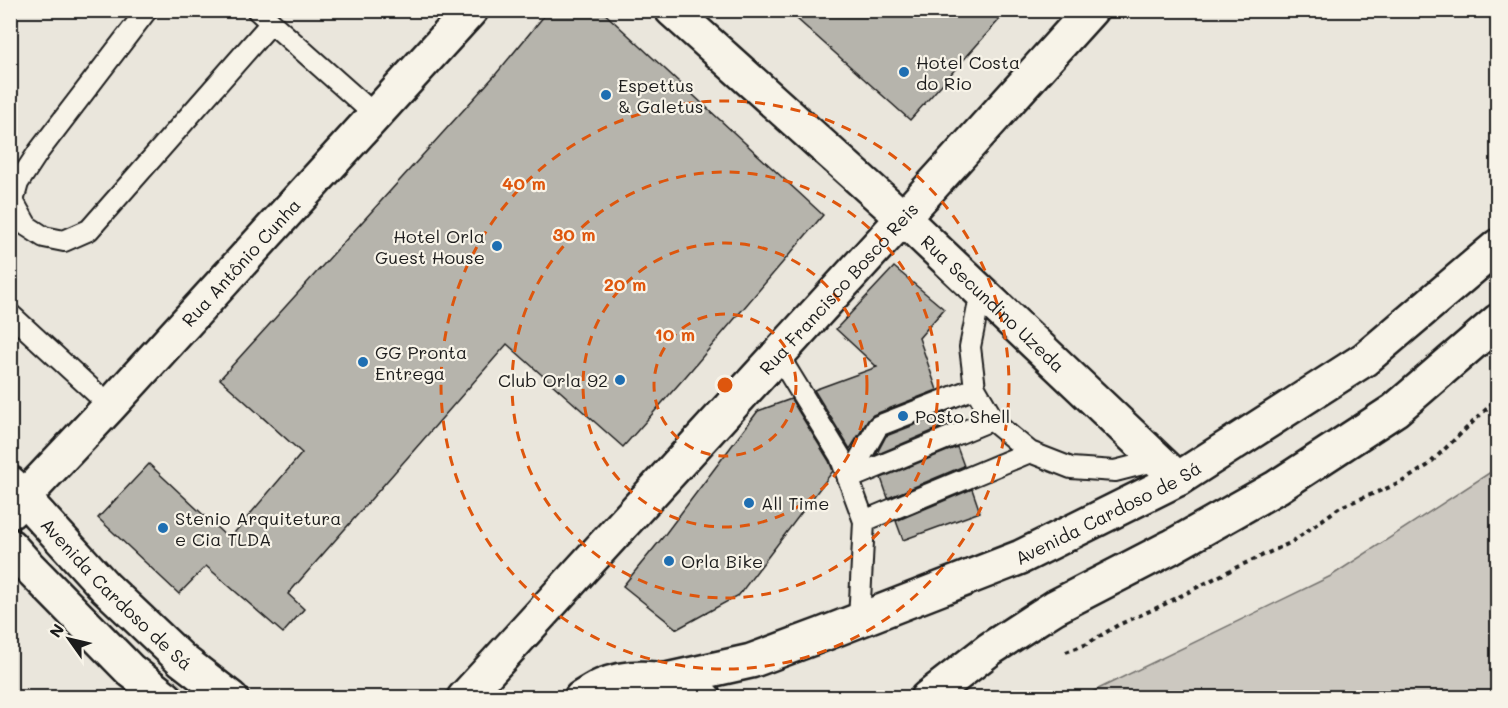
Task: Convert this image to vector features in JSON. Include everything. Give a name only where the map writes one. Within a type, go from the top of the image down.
[{"type":"main road","name":"Rua Antônio Cunha","points":[[15,498],[110,406],[471,10]]},
{"type":"main road","name":"Rua Secundino Uzeda","points":[[672,10],[903,218],[1168,470]]},
{"type":"main road","name":"Rua Francisco Bosco Reis","points":[[464,698],[1091,10]]},
{"type":"main road","name":"Avenida Cardoso de Sá","points":[[666,680],[751,661],[1021,557],[1168,470],[1365,359],[1497,246]]},
{"type":"main road","points":[[927,698],[990,649],[1048,612],[1171,547],[1277,487],[1395,410],[1497,321]]},
{"type":"main road","name":"Avenida Cardoso de Sá","points":[[15,498],[182,660],[231,698]]},
{"type":"main road","points":[[10,546],[130,670],[166,698]]},
{"type":"main road","points":[[581,698],[603,685],[634,678],[666,680],[698,692],[704,698]]},
{"type":"lane","points":[[147,10],[39,151],[18,183],[14,201],[27,226],[44,237],[64,241],[89,230],[264,17],[375,115]]},
{"type":"lane","points":[[981,292],[970,347],[975,388],[996,424],[1030,452],[1071,468],[1115,471],[1168,470]]},
{"type":"lane","points":[[10,314],[110,406]]},
{"type":"lane","points":[[778,355],[840,456],[864,521],[859,621]]},
{"type":"lane","points":[[848,479],[878,426],[975,388]]},
{"type":"lane","points":[[848,479],[994,419]]},
{"type":"lane","points":[[864,521],[1030,452]]},
{"type":"path","points":[[1061,654],[1088,644],[1118,625],[1292,542],[1341,507],[1400,483],[1427,466],[1497,398]]},
{"type":"shaded area","points":[[1497,468],[1497,697],[1077,697],[1092,692],[1331,576]]},
{"type":"building","points":[[549,10],[601,10],[823,215],[623,447],[507,344],[288,594],[304,609],[283,633],[206,566],[179,594],[98,518],[149,464],[229,539],[302,453],[220,379],[496,74]]},
{"type":"building","name":"Hotel Costa do Rio","points":[[787,10],[1008,10],[910,120]]},
{"type":"building","points":[[894,267],[944,309],[919,338],[937,390],[873,415],[850,449],[814,390],[877,367],[836,329]]},
{"type":"building","name":"All Time","points":[[791,399],[833,471],[739,595],[677,629],[623,586],[758,411]]},
{"type":"building","points":[[945,413],[949,424],[876,455],[886,436]]},
{"type":"building","points":[[957,447],[964,466],[888,498],[881,478]]},
{"type":"building","points":[[972,489],[980,512],[903,540],[896,521]]},
{"type":"place","name":"Hotel Costa do Rio","points":[[904,72]]},
{"type":"place","name":"Espettus & Galetus","points":[[606,95]]},
{"type":"place","name":"Hotel Orla Guest House","points":[[497,246]]},
{"type":"place","name":"GG Pronta Entrega","points":[[363,362]]},
{"type":"place","name":"Club Orla 92","points":[[620,380]]},
{"type":"place","name":"Posto Shell","points":[[903,416]]},
{"type":"place","name":"All Time","points":[[749,503]]},
{"type":"place","name":"Stenio Arquitetura e Cia TLDA","points":[[163,528]]},
{"type":"place","name":"Orla Bike","points":[[669,561]]}]
